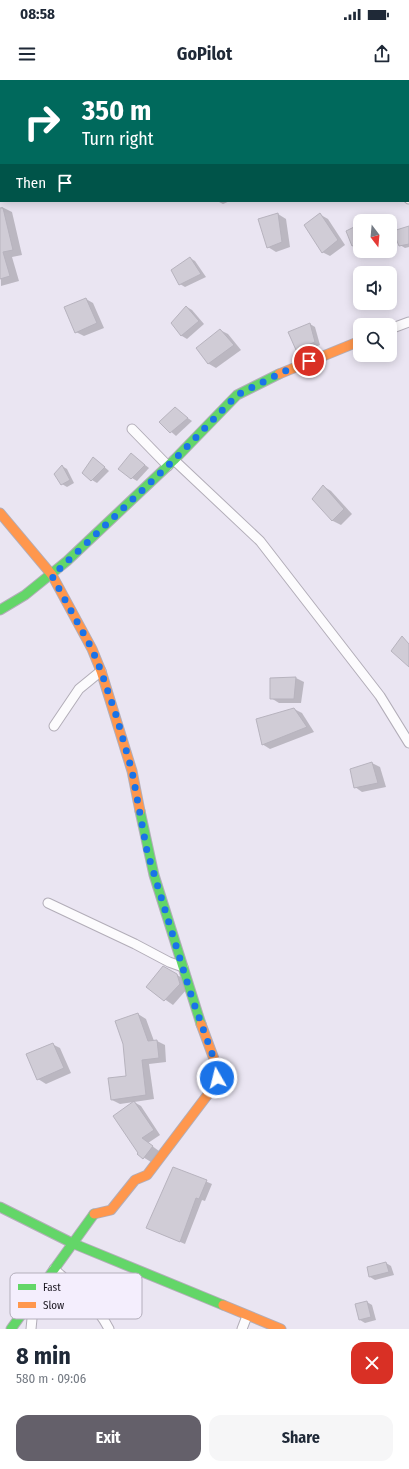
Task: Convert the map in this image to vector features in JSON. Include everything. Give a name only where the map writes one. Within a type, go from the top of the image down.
[{"type":"street","points":[[397,326],[409,322]]},
{"type":"street","points":[[0,610],[52,576],[171,463],[237,395],[283,372],[353,344]]},
{"type":"street","points":[[132,429],[260,541],[380,696],[409,743]]},
{"type":"street","points":[[0,514],[52,576],[92,649],[101,671],[132,771],[147,851],[183,967],[214,1059],[217,1078],[215,1084],[185,1126],[147,1175],[135,1180],[111,1210],[95,1213],[52,1273]]},
{"type":"street","points":[[54,726],[79,689],[101,671]]},
{"type":"street","points":[[48,904],[135,944],[169,962],[183,967]]},
{"type":"street","points":[[0,1207],[72,1243],[281,1329]]},
{"type":"street","points":[[54,1270],[58,1273]]},
{"type":"street","points":[[242,1329],[247,1316]]},
{"type":"street","points":[[11,1329],[18,1319]]},
{"type":"street","points":[[32,1329],[33,1319]]},
{"type":"street","points":[[101,1319],[109,1329]]},
{"type":"building","points":[[0,208],[3,208],[13,250],[3,252],[10,276],[0,279]]},
{"type":"building","points":[[278,213],[282,242],[267,248],[258,219]]},
{"type":"building","points":[[320,213],[338,240],[322,253],[304,225]]},
{"type":"building","points":[[409,226],[409,244],[399,246],[397,241],[397,230]]},
{"type":"building","points":[[353,228],[353,246],[352,246],[346,231]]},
{"type":"building","points":[[190,257],[201,274],[179,285],[171,270]]},
{"type":"building","points":[[86,298],[97,323],[75,333],[64,307]]},
{"type":"building","points":[[186,306],[199,321],[181,336],[171,323]]},
{"type":"building","points":[[310,323],[315,342],[296,350],[288,332]]},
{"type":"building","points":[[220,329],[234,345],[208,364],[196,348]]},
{"type":"building","points":[[175,407],[188,418],[170,433],[159,422]]},
{"type":"building","points":[[131,453],[145,465],[131,479],[118,469]]},
{"type":"building","points":[[93,457],[105,467],[91,481],[82,473]]},
{"type":"building","points":[[62,465],[70,480],[61,485],[54,474]]},
{"type":"building","points":[[323,485],[344,509],[332,521],[312,499]]},
{"type":"building","points":[[402,636],[409,644],[409,667],[391,651]]},
{"type":"building","points":[[296,677],[294,699],[270,699],[270,678]]},
{"type":"building","points":[[294,708],[307,727],[262,745],[256,719]]},
{"type":"building","points":[[372,762],[378,783],[354,788],[350,769]]},
{"type":"building","points":[[163,966],[177,974],[180,984],[164,1001],[146,987]]},
{"type":"building","points":[[138,1013],[148,1041],[157,1040],[159,1058],[142,1060],[146,1095],[111,1100],[108,1078],[126,1076],[123,1044],[115,1021]]},
{"type":"building","points":[[53,1043],[64,1068],[37,1080],[26,1054]]},
{"type":"building","points":[[134,1101],[154,1130],[142,1138],[153,1146],[143,1159],[137,1154],[138,1153],[113,1116]]},
{"type":"building","points":[[173,1167],[207,1180],[199,1199],[196,1198],[180,1242],[146,1228]]},
{"type":"building","points":[[386,1262],[389,1272],[369,1277],[367,1267]]},
{"type":"building","points":[[367,1301],[371,1317],[359,1320],[355,1304]]},
{"type":"traffic: fast","points":[[0,610],[25,595],[67,561],[174,460],[237,395],[279,374]]},
{"type":"traffic: fast","points":[[140,811],[154,875],[201,1024]]},
{"type":"traffic: fast","points":[[0,1207],[72,1243],[223,1305]]},
{"type":"traffic: fast","points":[[51,1273],[94,1214]]},
{"type":"traffic: fast","points":[[11,1329],[18,1319]]},
{"type":"traffic: slow","points":[[279,374],[353,344]]},
{"type":"traffic: slow","points":[[0,513],[52,575],[92,649],[101,671],[132,771],[140,811]]},
{"type":"traffic: slow","points":[[94,1214],[111,1210],[135,1180],[147,1175],[212,1089],[217,1078],[214,1059],[201,1024]]},
{"type":"traffic: slow","points":[[223,1305],[281,1329]]},
{"type":"route","points":[[217,1078],[210,1045],[192,998],[147,851],[132,771],[117,718],[92,649],[52,576],[174,460],[237,395],[309,361]]}]
